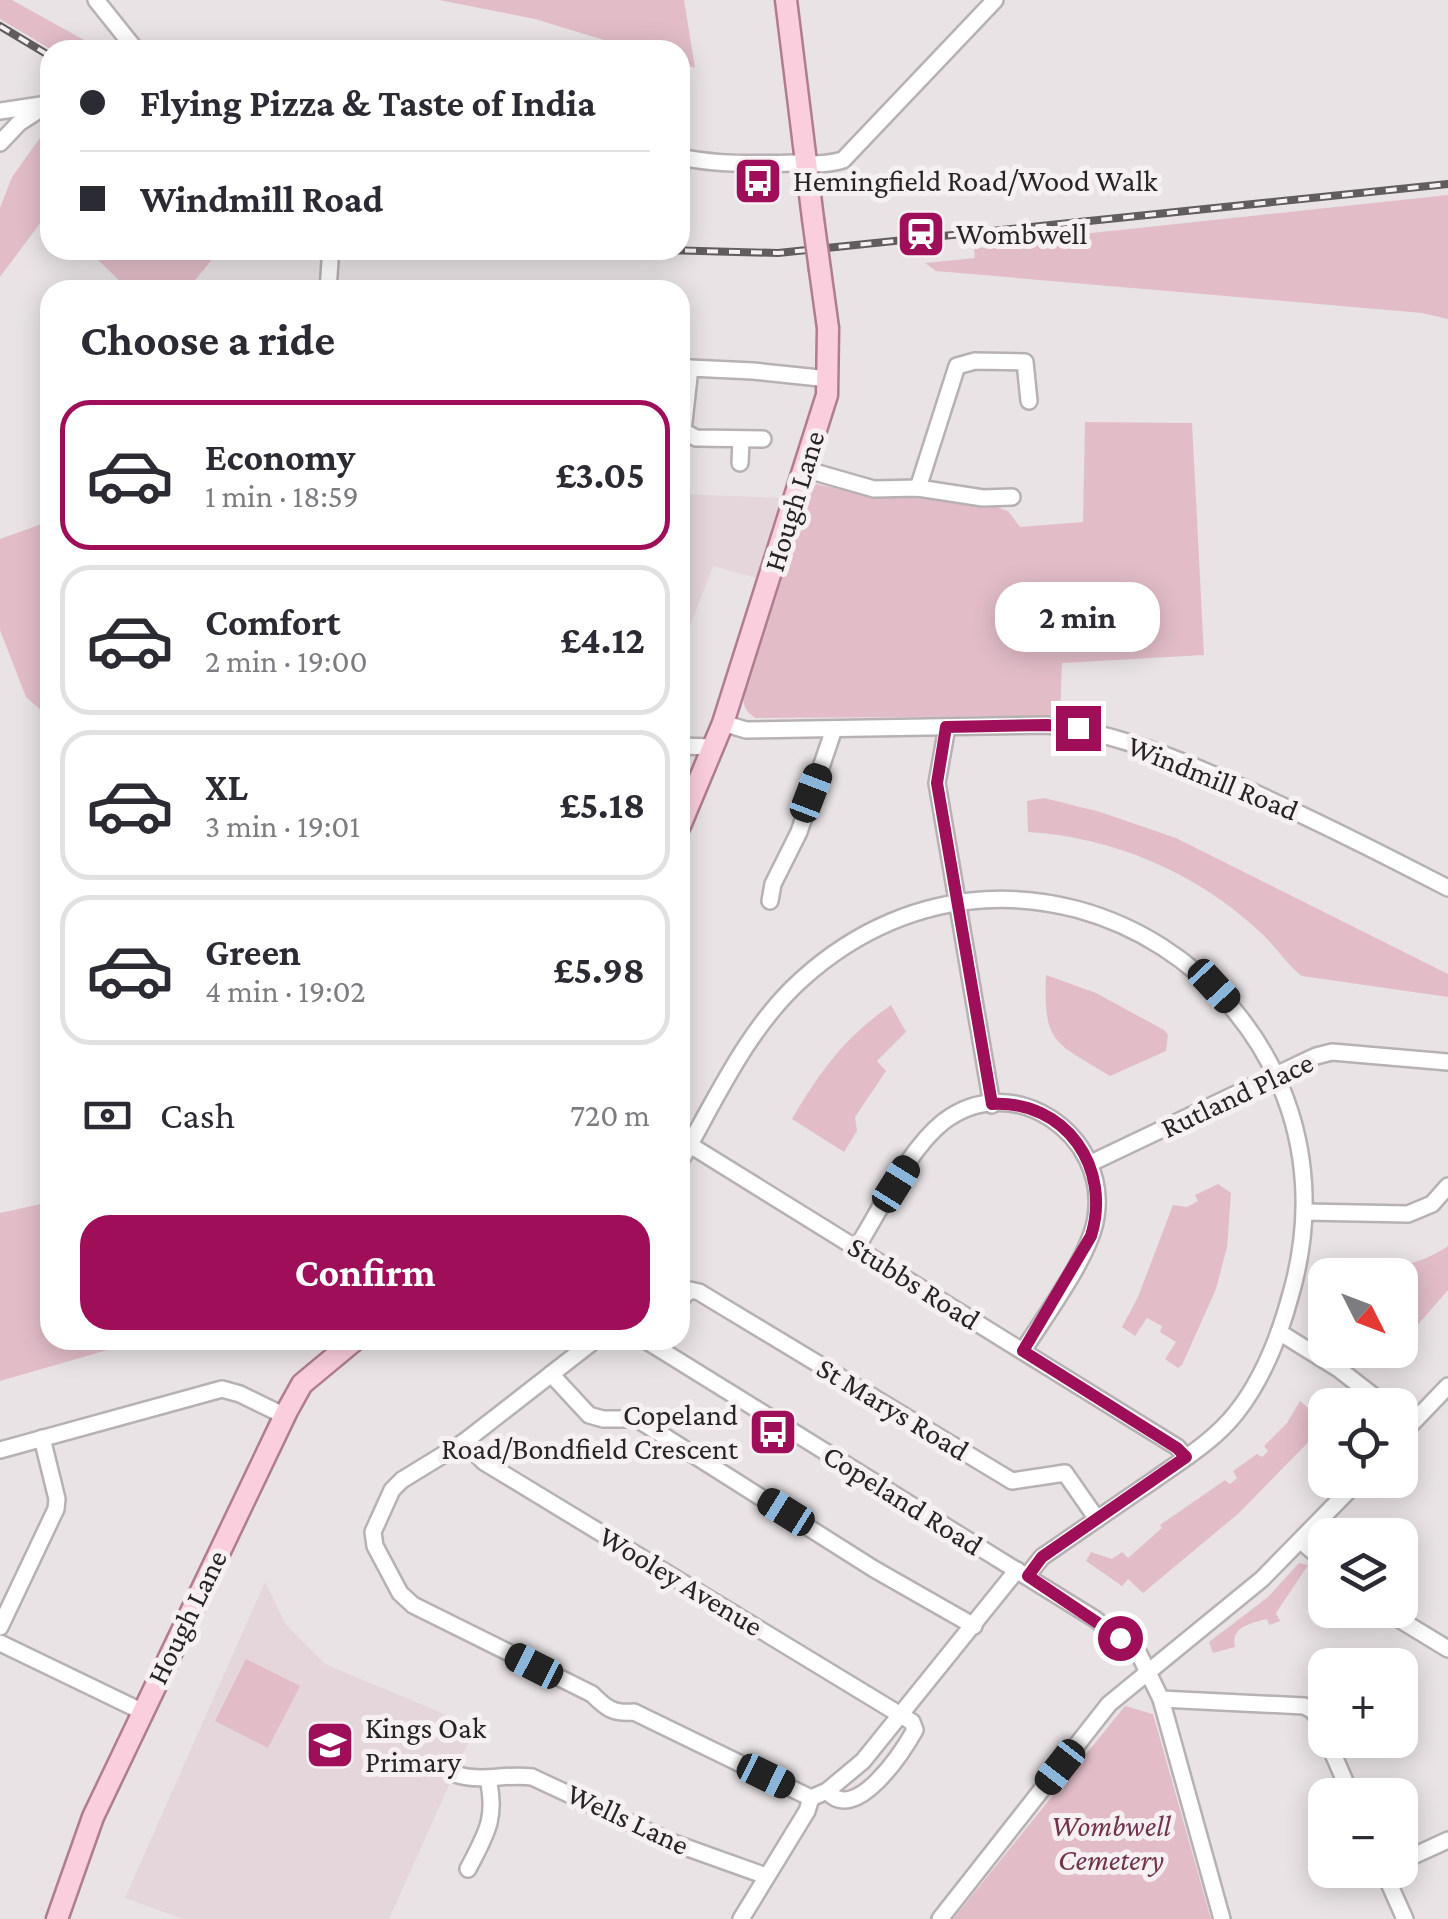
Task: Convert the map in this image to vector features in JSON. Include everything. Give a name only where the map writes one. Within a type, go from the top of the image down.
[{"type":"main road","name":"Hough Lane","points":[[690,803],[723,723],[829,379],[828,328],[786,0]]},
{"type":"main road","name":"Hough Lane","points":[[57,1919],[92,1816],[284,1416],[302,1384],[343,1350]]},
{"type":"street","points":[[96,0],[128,40]]},
{"type":"street","points":[[690,159],[820,166],[842,160],[994,0]]},
{"type":"street","points":[[0,111],[40,105]]},
{"type":"street","points":[[0,143],[19,123],[40,109]]},
{"type":"street","points":[[329,280],[330,261]]},
{"type":"street","points":[[918,488],[957,366],[975,361],[1025,362],[1029,401]]},
{"type":"street","points":[[690,368],[754,370],[829,379]]},
{"type":"street","points":[[690,436],[763,438]]},
{"type":"street","points":[[740,464],[741,440]]},
{"type":"street","points":[[804,469],[864,487],[918,488],[983,498],[1012,498]]},
{"type":"street","name":"Windmill Road","points":[[723,723],[746,730],[1047,725],[1078,728],[1160,752],[1266,797],[1448,888]]},
{"type":"street","points":[[946,727],[937,783],[992,1104]]},
{"type":"street","points":[[770,901],[773,884],[800,832],[834,729]]},
{"type":"street","points":[[690,746],[714,747]]},
{"type":"street","points":[[582,1350],[464,1442],[402,1480],[380,1514],[373,1532],[375,1546],[400,1593],[413,1604],[592,1694],[607,1709],[618,1714],[634,1712],[811,1798],[828,1792],[862,1762],[1022,1573],[1217,1434],[1236,1414],[1280,1332],[1298,1270],[1304,1212],[1297,1136],[1277,1074],[1248,1025],[1214,986],[1172,952],[1130,928],[1049,904],[957,904],[893,922],[831,956],[772,1011],[745,1048],[690,1145]]},
{"type":"street","name":"Rutland Place","points":[[1091,1163],[1316,1056],[1332,1052],[1448,1062]]},
{"type":"street","points":[[856,1248],[930,1134],[957,1113],[992,1104],[1018,1106],[1046,1115],[1080,1143],[1091,1163],[1098,1202],[1091,1236],[1023,1351]]},
{"type":"street","name":"Stubbs Road","points":[[690,1145],[1186,1457]]},
{"type":"street","points":[[1304,1212],[1408,1214],[1432,1204],[1448,1186]]},
{"type":"street","name":"St Marys Road","points":[[690,1290],[1012,1481],[1065,1473],[1097,1519]]},
{"type":"street","points":[[1280,1332],[1363,1388]]},
{"type":"street","name":"Copeland Road","points":[[664,1350],[1022,1573],[1138,1654],[1161,1698],[1222,1919]]},
{"type":"street","points":[[551,1374],[589,1415],[637,1419],[874,1569],[974,1626]]},
{"type":"street","points":[[1418,1413],[1448,1386]]},
{"type":"street","points":[[0,1450],[222,1389],[284,1416]]},
{"type":"street","points":[[0,1627],[56,1510],[57,1499],[42,1438]]},
{"type":"street","name":"Wooley Avenue","points":[[464,1442],[484,1462],[902,1714]]},
{"type":"street","points":[[940,1919],[1109,1704],[1301,1542],[1342,1498]]},
{"type":"street","points":[[1301,1542],[1308,1548]]},
{"type":"street","points":[[1413,1628],[1448,1650]]},
{"type":"street","points":[[0,1642],[142,1712]]},
{"type":"street","points":[[1161,1698],[1308,1708]]},
{"type":"street","points":[[828,1792],[846,1803],[856,1800],[880,1777],[916,1730],[902,1714]]},
{"type":"street","name":"Wells Lane","points":[[455,1774],[488,1779],[517,1774],[532,1776],[672,1842],[766,1876]]},
{"type":"street","points":[[468,1869],[491,1825],[494,1804],[488,1779]]},
{"type":"street","points":[[741,1919],[808,1811],[811,1798]]},
{"type":"street","points":[[1418,1854],[1448,1840]]},
{"type":"street","points":[[1391,1888],[1404,1919]]},
{"type":"shaded area","points":[[690,494],[781,498],[756,578],[713,566],[690,626]]},
{"type":"shaded area","name":"Kings Oak Primary","points":[[265,1582],[286,1625],[325,1664],[475,1727],[389,1919],[183,1919],[125,1898]]},
{"type":"green space","points":[[0,0],[12,0],[84,40],[40,43],[0,19]]},
{"type":"green space","points":[[439,0],[684,0],[695,68],[690,66],[690,40],[604,40],[535,19]]},
{"type":"green space","points":[[40,138],[40,223],[0,277],[0,208],[12,177]]},
{"type":"green space","points":[[1448,195],[1448,319],[1422,313],[936,271],[925,263],[975,258],[974,249],[1026,240]]},
{"type":"green space","points":[[98,260],[212,260],[195,280],[119,280]]},
{"type":"green space","points":[[1085,422],[1192,423],[1204,655],[1062,663],[1060,716],[755,718],[748,712],[743,698],[808,497],[816,484],[875,497],[915,494],[994,506],[1008,511],[1020,527],[1083,522]]},
{"type":"green space","points":[[40,525],[40,709],[26,697],[0,630],[0,539]]},
{"type":"green space","points":[[1044,798],[1176,838],[1448,974],[1448,997],[1302,976],[1235,910],[1181,876],[1091,841],[1028,832],[1027,801]]},
{"type":"green space","points":[[1046,975],[1096,993],[1164,1030],[1168,1035],[1166,1051],[1110,1076],[1076,1056],[1050,1029]]},
{"type":"green space","points":[[891,1005],[906,1032],[877,1061],[886,1071],[855,1117],[857,1131],[844,1152],[792,1119],[835,1056]]},
{"type":"green space","points":[[1218,1184],[1231,1193],[1227,1247],[1216,1289],[1178,1368],[1165,1359],[1176,1342],[1160,1332],[1162,1326],[1147,1318],[1135,1336],[1122,1327],[1138,1297],[1173,1205],[1187,1207],[1198,1201],[1195,1195]]},
{"type":"green space","points":[[40,1204],[40,1350],[107,1350],[0,1381],[0,1213]]},
{"type":"green space","points":[[1448,1246],[1448,1290],[1418,1324],[1418,1260]]},
{"type":"green space","points":[[1300,1401],[1308,1408],[1308,1442],[1239,1513],[1143,1593],[1128,1579],[1122,1586],[1086,1561],[1091,1552],[1112,1559],[1122,1552],[1128,1558],[1162,1528],[1160,1525],[1225,1480],[1230,1484],[1237,1478],[1233,1471],[1257,1454],[1262,1457],[1268,1451],[1264,1446],[1287,1423]]},
{"type":"green space","points":[[1299,1563],[1308,1565],[1276,1613],[1280,1621],[1269,1625],[1267,1619],[1249,1624],[1239,1630],[1235,1647],[1213,1653],[1209,1642],[1268,1597]]},
{"type":"green space","points":[[246,1659],[300,1686],[268,1748],[215,1721]]},
{"type":"green space","name":"Wombwell Cemetery","points":[[1125,1706],[1153,1714],[1211,1919],[953,1919]]},
{"type":"railway","points":[[0,26],[40,50]]},
{"type":"railway","points":[[690,251],[778,253],[1448,184]]},
{"type":"place","name":"Hemingfield Road/Wood Walk","points":[[758,181]]},
{"type":"place","name":"Wombwell","points":[[921,234]]},
{"type":"place","name":"Copeland Road/Bondfield Crescent","points":[[773,1432]]},
{"type":"place","name":"Kings Oak Primary","points":[[330,1745]]},
{"type":"route","points":[[1078,728],[946,727],[937,783],[992,1104],[1032,1109],[1061,1125],[1080,1143],[1096,1183],[1098,1202],[1091,1236],[1023,1351],[1186,1457],[1042,1557],[1028,1576],[1120,1638]]}]
